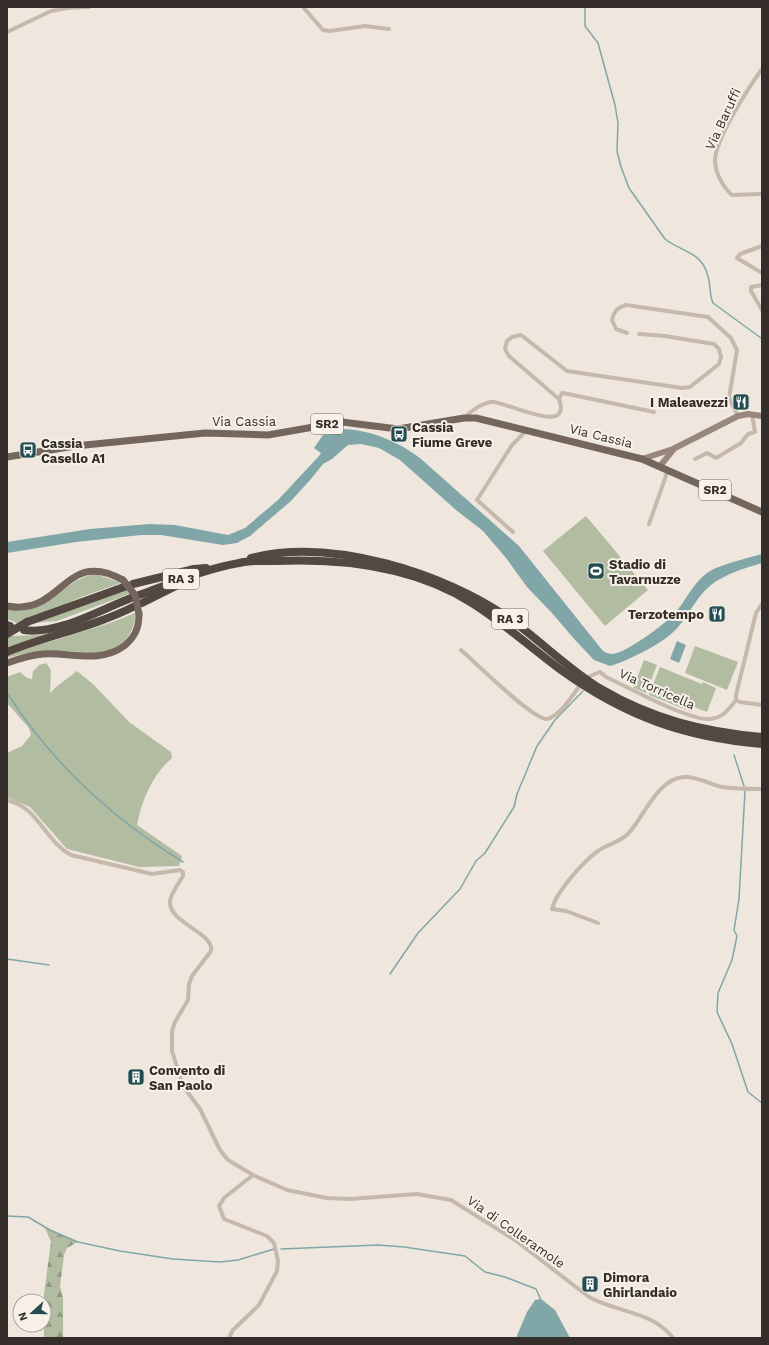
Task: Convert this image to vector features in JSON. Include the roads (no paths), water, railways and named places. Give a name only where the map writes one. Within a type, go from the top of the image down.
[{"type":"highway","name":"RA 3","points":[[140,599],[202,572],[273,554],[311,553],[359,558],[406,568],[454,586],[484,602],[511,619],[565,663],[601,689],[656,715],[712,732],[762,737]]},
{"type":"highway","name":"RA 3","points":[[241,562],[300,559],[353,563],[417,578],[470,602],[507,626],[560,669],[598,696],[654,722],[690,733],[711,738],[762,744]]},
{"type":"highway","points":[[133,584],[194,569],[224,566]]},
{"type":"highway","points":[[8,628],[25,626],[124,583]]},
{"type":"highway","points":[[25,626],[38,631],[55,627],[131,598]]},
{"type":"highway","points":[[7,652],[28,643],[87,627],[133,607]]},
{"type":"main road","points":[[642,459],[673,449],[738,416],[752,414],[762,416]]},
{"type":"main road","name":"Via Cassia","points":[[7,457],[75,446],[206,433],[261,436],[342,422],[398,429],[464,418],[481,418],[658,464],[762,512]]},
{"type":"main road","points":[[658,464],[673,449]]},
{"type":"main road","points":[[658,464],[658,457],[665,451]]},
{"type":"main road","points":[[7,606],[20,608],[41,603],[75,577],[89,571],[108,572],[124,583],[135,596],[139,614],[139,624],[135,634],[129,641],[110,653],[90,657],[42,654],[7,662]]},
{"type":"street","points":[[7,32],[51,11],[68,8],[89,7]]},
{"type":"street","points":[[303,7],[322,30],[330,31],[365,26],[389,29]]},
{"type":"street","name":"Via Baruffi","points":[[762,69],[745,93],[720,144],[715,160],[719,177],[726,190],[732,195],[762,194]]},
{"type":"street","points":[[762,246],[740,254],[737,258],[762,273]]},
{"type":"street","points":[[762,285],[751,287],[751,291],[762,310]]},
{"type":"street","points":[[627,333],[616,329],[612,320],[613,313],[626,305],[708,317],[731,338],[737,350],[729,398],[738,416]]},
{"type":"street","points":[[464,418],[473,409],[493,402],[544,417],[555,417],[560,414],[562,407],[559,399],[509,356],[505,349],[507,341],[512,337],[521,335],[566,371],[682,388],[690,387],[719,364],[721,357],[719,349],[714,344],[672,337],[639,334]]},
{"type":"street","points":[[559,399],[562,393],[654,412]]},
{"type":"street","points":[[695,459],[707,453],[716,458],[741,443],[748,434],[755,432],[752,414]]},
{"type":"street","points":[[513,532],[477,500],[512,445],[527,430]]},
{"type":"street","points":[[649,524],[668,469]]},
{"type":"street","points":[[762,604],[756,613],[736,695],[736,700],[740,702],[762,705]]},
{"type":"street","points":[[461,650],[521,705],[538,717],[546,719],[555,715],[579,687]]},
{"type":"street","name":"Via Torricella","points":[[590,676],[593,673],[600,672],[606,677],[689,716],[710,719],[727,712],[736,700]]},
{"type":"street","points":[[598,923],[566,911],[552,909],[554,902],[578,869],[600,849],[626,836],[652,798],[669,782],[684,777],[722,787],[762,789]]},
{"type":"street","name":"Via di Colleramole","points":[[7,800],[17,802],[35,816],[56,843],[64,851],[71,855],[152,874],[180,870],[183,872],[183,876],[170,900],[170,906],[186,924],[209,941],[212,947],[211,951],[192,976],[189,984],[188,1000],[175,1022],[172,1032],[172,1051],[183,1086],[200,1110],[220,1150],[228,1160],[253,1175],[287,1190],[327,1198],[350,1199],[417,1194],[451,1200],[514,1240],[589,1297],[600,1303],[620,1308],[640,1316],[660,1326],[672,1338]]},
{"type":"street","points":[[229,1338],[233,1330],[259,1305],[277,1271],[278,1261],[274,1243],[267,1236],[224,1219],[219,1206],[224,1198],[253,1175]]},
{"type":"water","points":[[345,429],[365,432],[384,438],[403,447],[420,458],[519,546],[603,651],[608,653],[612,654],[626,649],[662,625],[674,614],[697,582],[712,570],[733,562],[762,554],[762,563],[735,572],[711,585],[702,594],[674,632],[657,644],[637,655],[610,666],[594,660],[576,641],[527,587],[506,558],[483,531],[456,510],[400,460],[379,448],[361,444],[348,445],[332,459],[323,464],[291,501],[250,536],[237,543],[223,545],[161,535],[141,535],[76,542],[7,553],[7,542],[90,529],[149,524],[175,525],[228,535],[245,528],[278,500],[319,456],[321,453],[314,448],[323,435],[335,434]]},
{"type":"water","points":[[677,641],[686,645],[679,663],[670,659]]},
{"type":"water","points":[[541,1299],[555,1310],[570,1338],[516,1338],[527,1312],[535,1300]]},
{"type":"waterway","points":[[585,7],[585,26],[598,43],[615,105],[618,123],[617,151],[629,188],[665,239],[695,256],[704,266],[708,277],[713,303],[761,338]]},
{"type":"waterway","points":[[390,974],[418,933],[460,889],[476,861],[485,853],[514,807],[517,794],[537,746],[555,720],[583,691]]},
{"type":"waterway","points":[[7,693],[44,743],[86,788],[132,827],[183,862]]},
{"type":"waterway","points":[[734,755],[744,786]]},
{"type":"waterway","points":[[745,791],[739,899],[734,930],[737,936],[732,960],[718,993],[717,1012],[732,1044],[748,1092],[762,1103]]},
{"type":"waterway","points":[[7,959],[49,965]]},
{"type":"waterway","points":[[7,1216],[28,1217],[50,1230],[78,1242],[120,1251],[173,1259],[220,1262],[238,1260],[274,1249]]},
{"type":"waterway","points":[[281,1249],[378,1245],[404,1247],[465,1256],[485,1272],[505,1277],[536,1289],[541,1300]]},
{"type":"place","name":"I Maleavezzi","points":[[741,402]]},
{"type":"place","name":"Cassia Fiume Greve","points":[[399,434]]},
{"type":"place","name":"Cassia Casello A1","points":[[28,450]]},
{"type":"place","name":"Stadio di Tavarnuzze","points":[[596,571]]},
{"type":"place","name":"Terzotempo","points":[[717,614]]},
{"type":"place","name":"Convento di San Paolo","points":[[136,1077]]},
{"type":"place","name":"Dimora Ghirlandaio","points":[[590,1284]]}]
